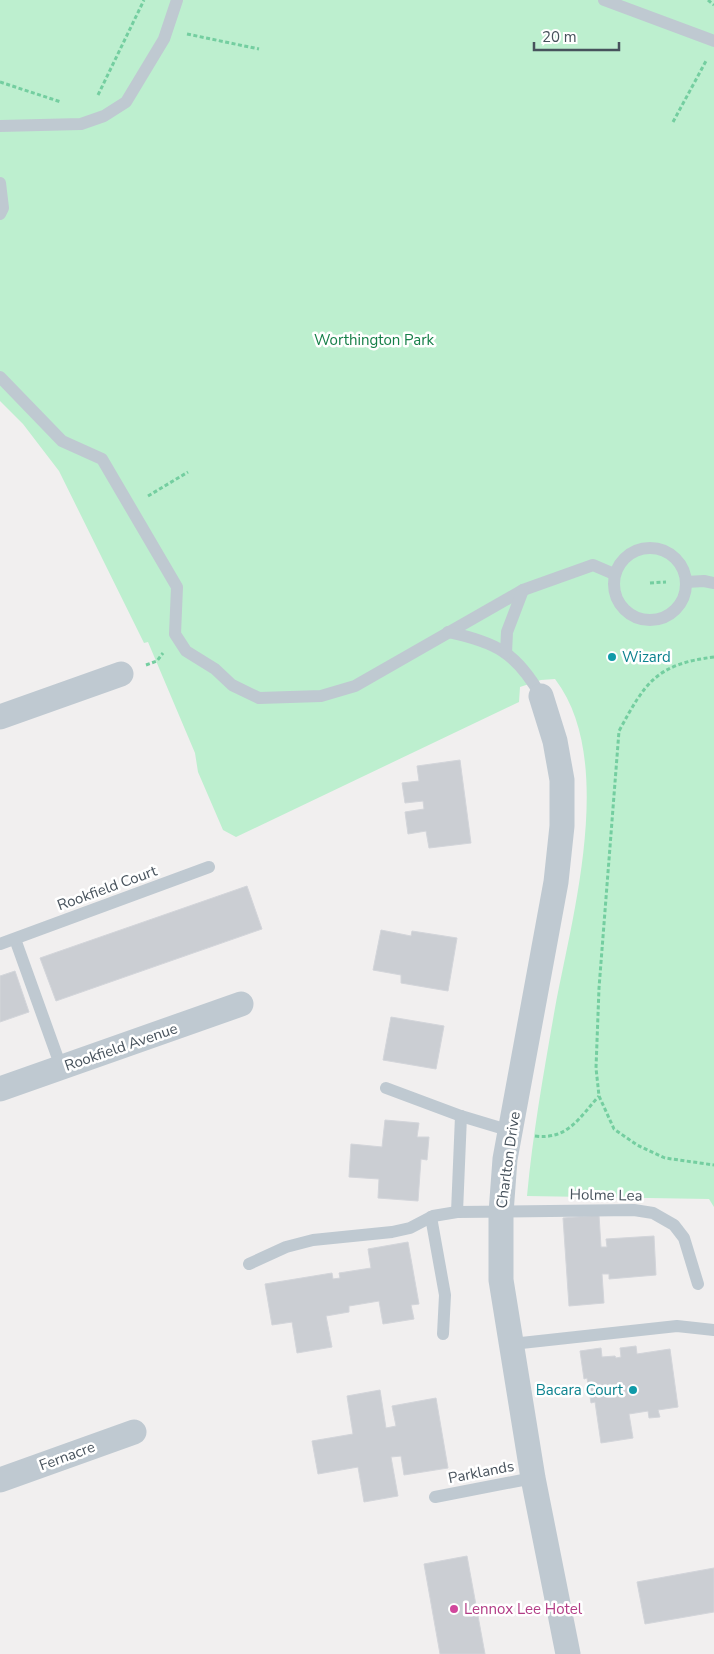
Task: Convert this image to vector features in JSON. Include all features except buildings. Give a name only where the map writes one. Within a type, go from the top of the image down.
[{"type":"street","points":[[0,717],[121,674]]},
{"type":"street","name":"Charlton Drive","points":[[541,696],[555,741],[562,780],[562,826],[556,882],[505,1159],[501,1213],[501,1280],[534,1478],[568,1654]]},
{"type":"street","name":"Rookfield Avenue","points":[[0,1089],[241,1004]]},
{"type":"street","name":"Fernacre","points":[[0,1480],[134,1432]]},
{"type":"lane","points":[[0,126],[81,124],[104,116],[126,102],[148,69],[167,30],[177,0]]},
{"type":"lane","points":[[604,0],[714,41]]},
{"type":"lane","points":[[0,184],[3,208],[0,214]]},
{"type":"lane","points":[[0,377],[62,441],[102,459],[177,587],[175,634],[186,651],[216,669],[232,686],[259,698],[321,696],[355,686],[523,590],[593,565],[614,574]]},
{"type":"lane","points":[[648,547],[660,548],[670,553],[678,561],[686,582],[685,594],[679,606],[669,614],[658,619],[645,620],[633,616],[623,608],[616,598],[613,586],[614,574],[619,564],[632,552],[648,547]]},
{"type":"lane","points":[[686,582],[710,579]]},
{"type":"lane","points":[[506,652],[507,632],[523,590]]},
{"type":"lane","points":[[448,632],[479,639],[498,646],[506,652],[533,682],[541,696]]},
{"type":"lane","name":"Rookfield Court","points":[[0,944],[209,867]]},
{"type":"lane","points":[[15,939],[62,1067]]},
{"type":"lane","points":[[386,1088],[461,1116],[511,1131]]},
{"type":"lane","points":[[457,1212],[461,1116]]},
{"type":"lane","name":"Holme Lea","points":[[249,1264],[286,1247],[339,1236],[392,1232],[410,1228],[431,1217],[457,1212],[634,1210],[663,1217],[674,1225],[684,1238],[698,1284]]},
{"type":"lane","points":[[431,1217],[444,1295],[443,1334]]},
{"type":"lane","points":[[512,1344],[676,1326],[714,1330]]},
{"type":"lane","name":"Parklands","points":[[435,1497],[534,1478]]},
{"type":"path","points":[[94,103],[144,0]]},
{"type":"path","points":[[708,0],[714,5]]},
{"type":"path","points":[[167,30],[259,49]]},
{"type":"path","points":[[673,122],[709,54]]},
{"type":"path","points":[[0,82],[63,103]]},
{"type":"path","points":[[131,507],[188,472]]},
{"type":"path","points":[[650,583],[664,582]]},
{"type":"path","points":[[121,674],[157,661],[175,634]]},
{"type":"path","points":[[714,656],[690,660],[669,668],[650,680],[638,695],[618,731],[599,988],[596,1068],[599,1096],[614,1129],[637,1145],[664,1158],[714,1165]]},
{"type":"path","points":[[541,1136],[566,1132],[599,1096]]},
{"type":"green space","name":"Worthington Park","points":[[0,0],[714,0],[714,1207],[709,1199],[527,1196],[543,1078],[579,885],[585,840],[587,795],[584,752],[573,713],[555,679],[541,680],[520,687],[519,702],[236,837],[223,830],[198,772],[195,753],[148,642],[144,643],[59,471],[23,424],[0,401]]},
{"type":"place","name":"Wizard","points":[[612,657]]},
{"type":"place","name":"Bacara Court","points":[[633,1390]]},
{"type":"place","name":"Lennox Lee Hotel","points":[[454,1609]]}]
